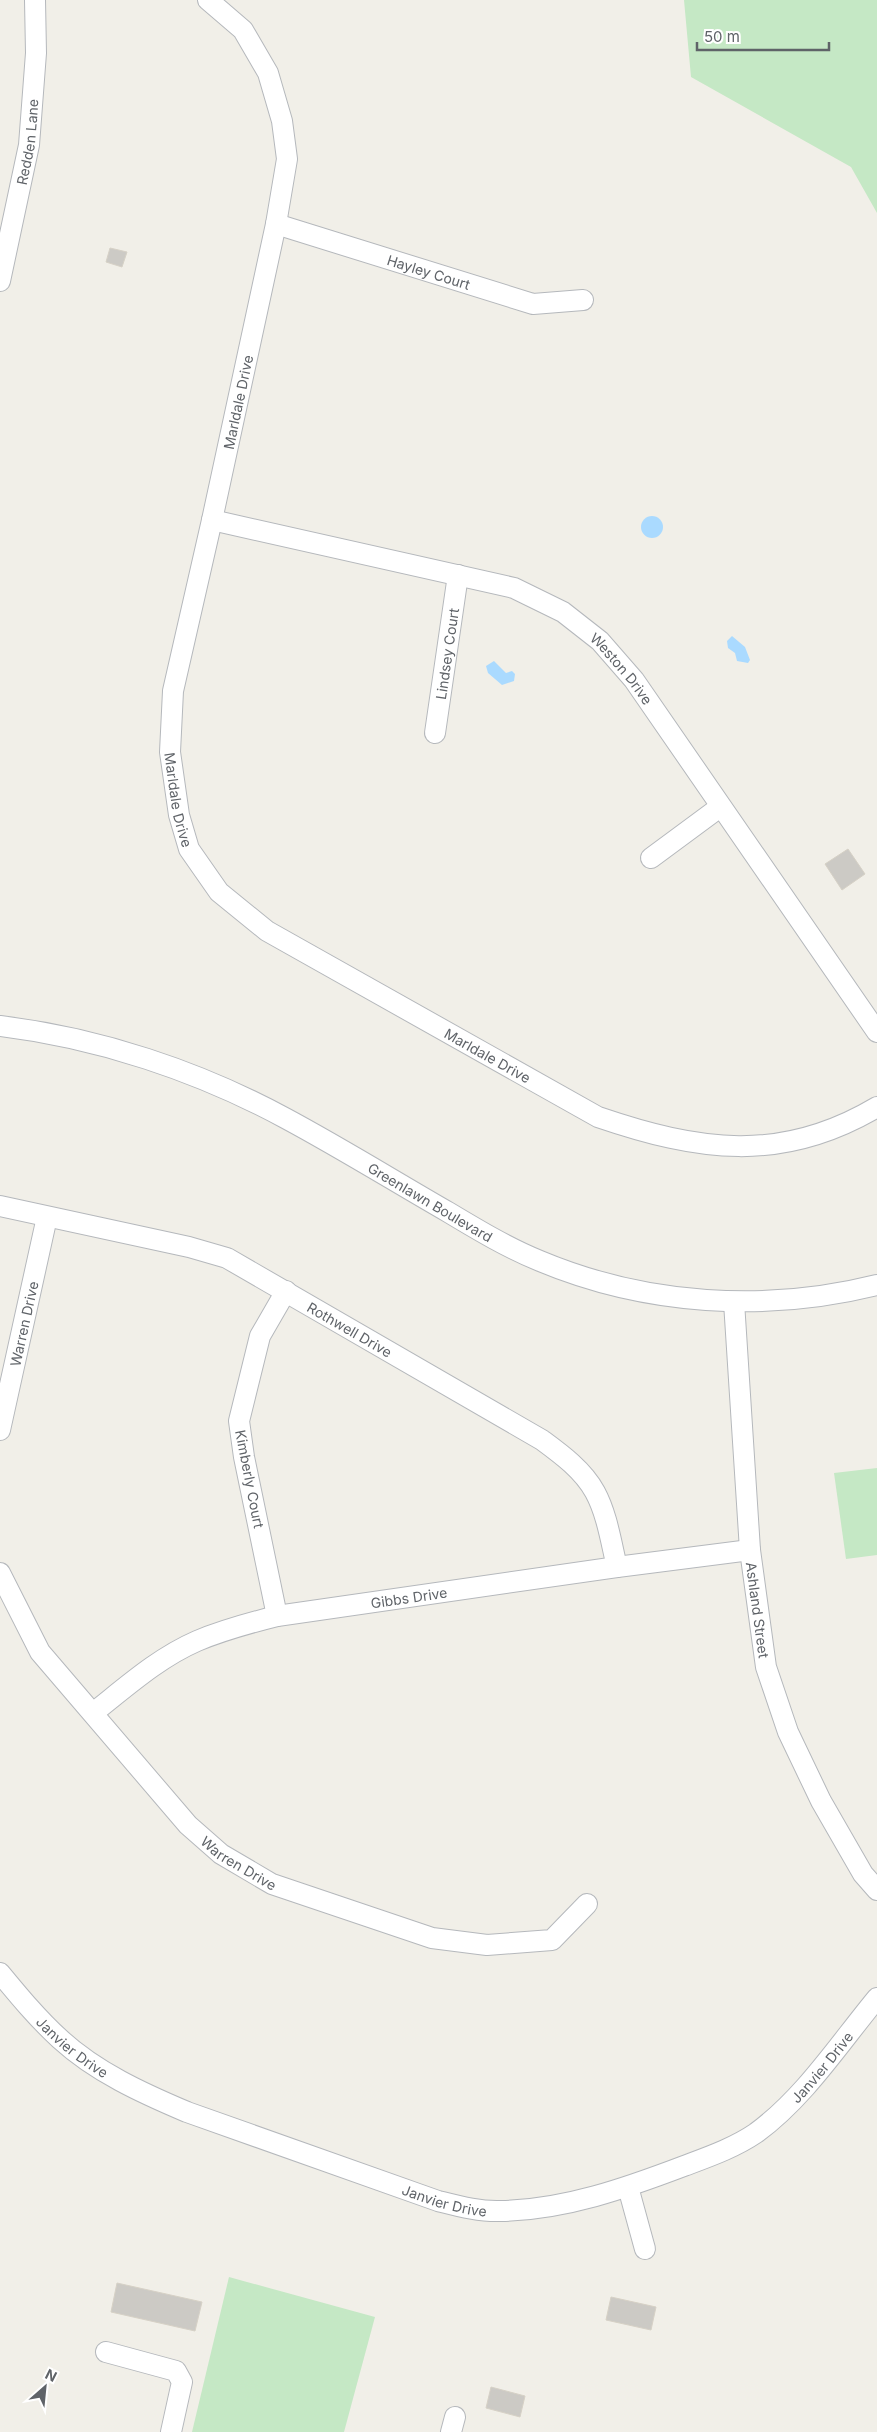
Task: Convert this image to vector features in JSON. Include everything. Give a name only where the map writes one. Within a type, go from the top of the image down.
[{"type":"street","name":"Redden Lane","points":[[0,281],[29,146],[36,53],[35,0]]},
{"type":"street","name":"Marldale Drive","points":[[208,0],[243,30],[268,73],[282,121],[287,159],[276,224],[174,691],[170,752],[179,815],[189,850],[219,892],[276,936],[598,1117],[647,1134],[699,1144],[752,1147],[803,1140],[850,1123],[877,1107]]},
{"type":"street","name":"Hayley Court","points":[[276,224],[533,304],[583,300]]},
{"type":"street","name":"Weston Drive","points":[[212,520],[514,588],[563,612],[600,641],[634,680],[877,1032]]},
{"type":"street","name":"Lindsey Court","points":[[435,733],[458,575]]},
{"type":"street","points":[[651,858],[720,807]]},
{"type":"street","name":"Greenlawn Boulevard","points":[[0,1026],[112,1048],[205,1081],[285,1118],[494,1239],[539,1261],[583,1277],[624,1288],[668,1296],[734,1302],[782,1300],[829,1295],[877,1285]]},
{"type":"street","name":"Rothwell Drive","points":[[0,1206],[189,1247],[227,1258],[542,1440],[571,1462],[594,1491],[607,1525],[617,1566]]},
{"type":"street","name":"Warren Drive","points":[[0,1430],[48,1217]]},
{"type":"street","name":"Kimberly Court","points":[[277,1616],[244,1457],[239,1422],[260,1336],[286,1291]]},
{"type":"street","name":"Ashland Street","points":[[734,1302],[750,1550],[766,1667],[788,1732],[820,1801],[863,1874],[877,1890]]},
{"type":"street","name":"Gibbs Drive","points":[[93,1713],[162,1661],[195,1642],[231,1627],[277,1616],[617,1566],[750,1550]]},
{"type":"street","name":"Warren Drive","points":[[0,1573],[40,1652],[188,1825],[221,1854],[272,1884],[432,1938],[487,1945],[552,1940],[587,1904]]},
{"type":"street","name":"Janvier Drive","points":[[0,1973],[61,2040],[119,2081],[187,2112],[438,2201],[468,2208],[499,2212],[530,2210],[628,2187],[726,2149],[755,2133],[800,2093],[877,1998]]},
{"type":"street","points":[[628,2187],[645,2249]]},
{"type":"street","points":[[106,2352],[176,2371],[182,2382],[172,2432]]},
{"type":"green space","points":[[684,0],[877,0],[877,213],[851,167],[691,77]]},
{"type":"green space","points":[[877,1468],[877,1555],[846,1559],[834,1473]]},
{"type":"green space","points":[[229,2277],[375,2317],[344,2432],[192,2432]]},
{"type":"water","points":[[652,516],[662,523],[663,527],[656,537],[652,538],[642,531],[641,527],[648,517]]},
{"type":"water","points":[[732,636],[745,647],[750,660],[748,663],[737,661],[735,653],[728,648],[727,641]]},
{"type":"water","points":[[494,661],[506,673],[512,671],[515,674],[514,681],[502,685],[488,673],[486,666]]},
{"type":"building","points":[[110,248],[127,252],[122,267],[106,262]]},
{"type":"building","points":[[848,849],[865,874],[842,890],[825,864]]},
{"type":"building","points":[[117,2283],[202,2302],[195,2331],[111,2312]]},
{"type":"building","points":[[611,2297],[656,2307],[651,2330],[606,2320]]},
{"type":"building","points":[[491,2387],[525,2396],[520,2417],[486,2408]]}]
